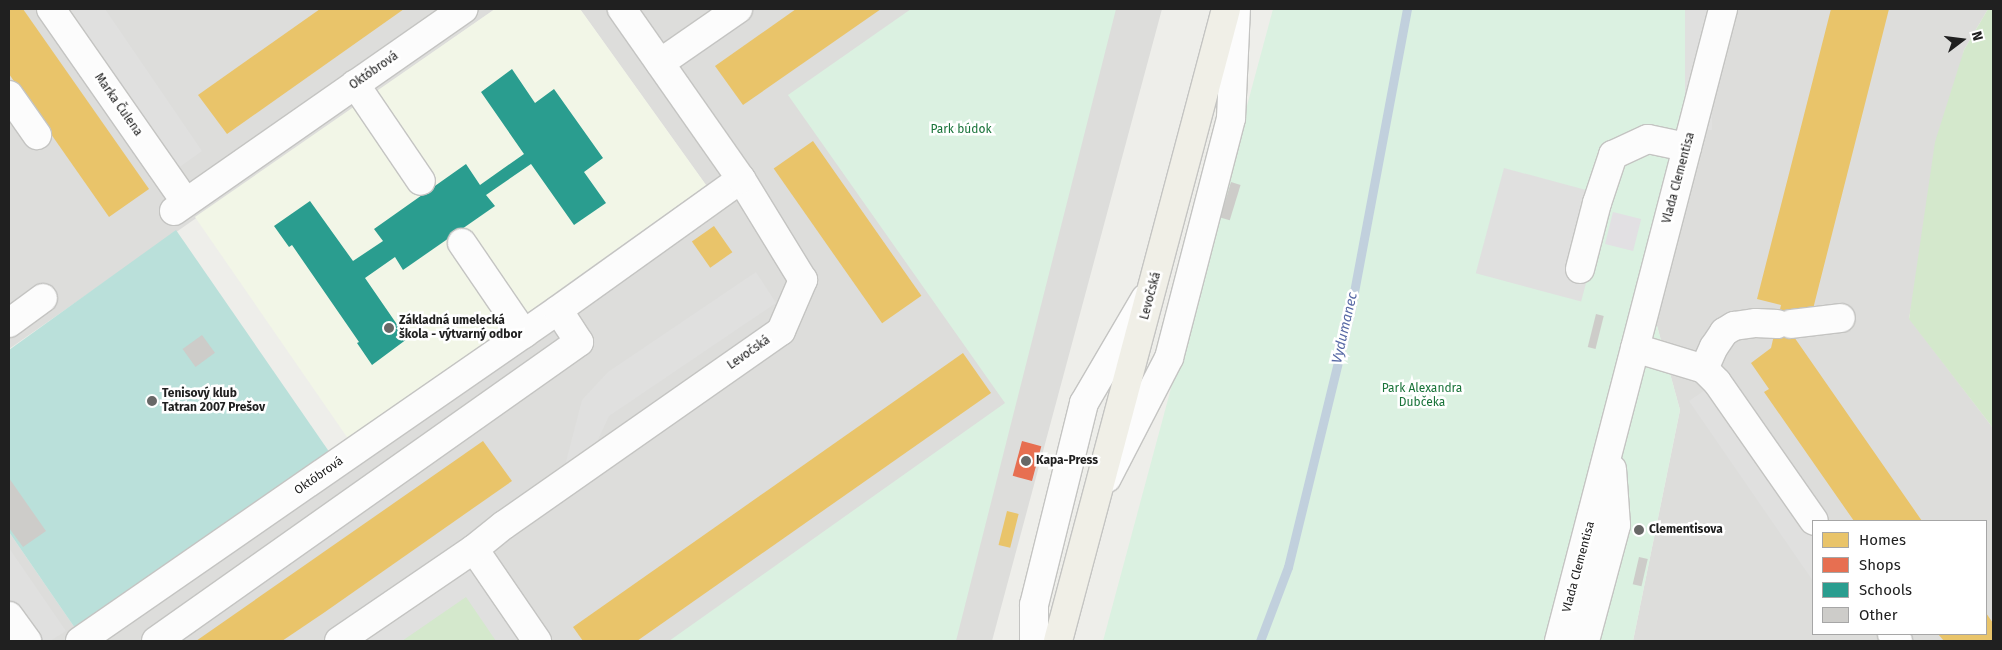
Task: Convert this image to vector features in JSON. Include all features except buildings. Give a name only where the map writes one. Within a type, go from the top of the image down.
[{"type":"main road","name":"Levočská","points":[[1058,641],[1226,9]]},
{"type":"street","name":"Marka Čulena","points":[[51,9],[180,206]]},
{"type":"street","name":"Októbrová","points":[[180,206],[464,9]]},
{"type":"street","points":[[622,9],[660,63],[738,9]]},
{"type":"street","points":[[1094,502],[1170,358],[1231,118],[1236,9]]},
{"type":"street","name":"Vlada Clementisa","points":[[1559,641],[1723,9]]},
{"type":"street","name":"Levočská","points":[[474,549],[504,525],[781,331],[803,280],[741,179],[660,63]]},
{"type":"street","points":[[355,84],[421,181]]},
{"type":"street","points":[[9,95],[37,135]]},
{"type":"street","points":[[1580,269],[1597,203],[1613,155],[1648,139],[1687,147]]},
{"type":"street","name":"Októbrová","points":[[80,641],[524,334],[741,179]]},
{"type":"street","points":[[1585,641],[1616,525],[1611,365],[1648,229],[1676,190]]},
{"type":"street","points":[[462,243],[524,334]]},
{"type":"street","points":[[1034,641],[1034,605],[1084,403],[1154,283]]},
{"type":"street","points":[[9,322],[44,298]]},
{"type":"street","points":[[156,641],[579,342],[558,310]]},
{"type":"street","points":[[1704,369],[1714,347],[1724,332],[1734,326],[1784,324],[1841,318]]},
{"type":"street","points":[[1636,348],[1704,369],[1717,382],[1813,520]]},
{"type":"street","points":[[339,641],[474,549],[537,641]]},
{"type":"street","points":[[9,616],[27,641]]},
{"type":"shaded area","points":[[9,9],[495,9],[9,349]]},
{"type":"shaded area","points":[[51,9],[105,9],[202,151],[167,176]]},
{"type":"shaded area","name":"Základná umelecká škola - výtvarný odbor","points":[[495,9],[580,9],[706,185],[349,440],[195,217]]},
{"type":"shaded area","points":[[580,9],[1162,9],[992,641],[9,641],[9,532],[77,631],[706,185]]},
{"type":"shaded area","points":[[1685,9],[1712,9],[1712,130],[1685,130]]},
{"type":"shaded area","points":[[1723,9],[1988,9],[1964,50],[1909,318],[1993,428],[1993,641],[1633,641],[1680,410],[1650,300]]},
{"type":"shaded area","points":[[1504,168],[1609,196],[1581,301],[1476,273]]},
{"type":"shaded area","points":[[1613,212],[1641,219],[1633,251],[1605,244]]},
{"type":"shaded area","name":"Tenisový klub Tatran 2007 Prešov","points":[[176,230],[330,453],[77,631],[9,532],[9,350]]},
{"type":"shaded area","points":[[756,272],[776,303],[609,416],[588,461],[561,481],[582,400],[608,372]]},
{"type":"shaded area","points":[[1717,382],[1812,520],[1812,580],[1689,401]]},
{"type":"shaded area","points":[[9,548],[66,631],[50,641],[9,641]]},
{"type":"shaded area","points":[[474,549],[537,641],[496,641],[466,597],[402,641],[339,641]]},
{"type":"green space","name":"Park búdok","points":[[911,9],[1116,9],[956,641],[669,641],[1005,403],[788,95]]},
{"type":"green space","name":"Park Alexandra Dubčeka","points":[[1273,9],[1723,9],[1650,300],[1680,410],[1633,641],[1103,641]]},
{"type":"green space","points":[[1988,9],[1993,9],[1993,428],[1909,319],[1935,142],[1964,50]]},
{"type":"green space","points":[[487,551],[543,641],[356,641]]},
{"type":"waterway","name":"Vydumanec","points":[[1260,641],[1288,567],[1351,308],[1407,9]]},
{"type":"place","name":"Základná umelecká škola - výtvarný odbor","points":[[389,328]]},
{"type":"place","name":"Tenisový klub Tatran 2007 Prešov","points":[[152,401]]},
{"type":"place","name":"Kapa-Press","points":[[1026,461]]},
{"type":"place","name":"Clementisova","points":[[1639,530]]}]
